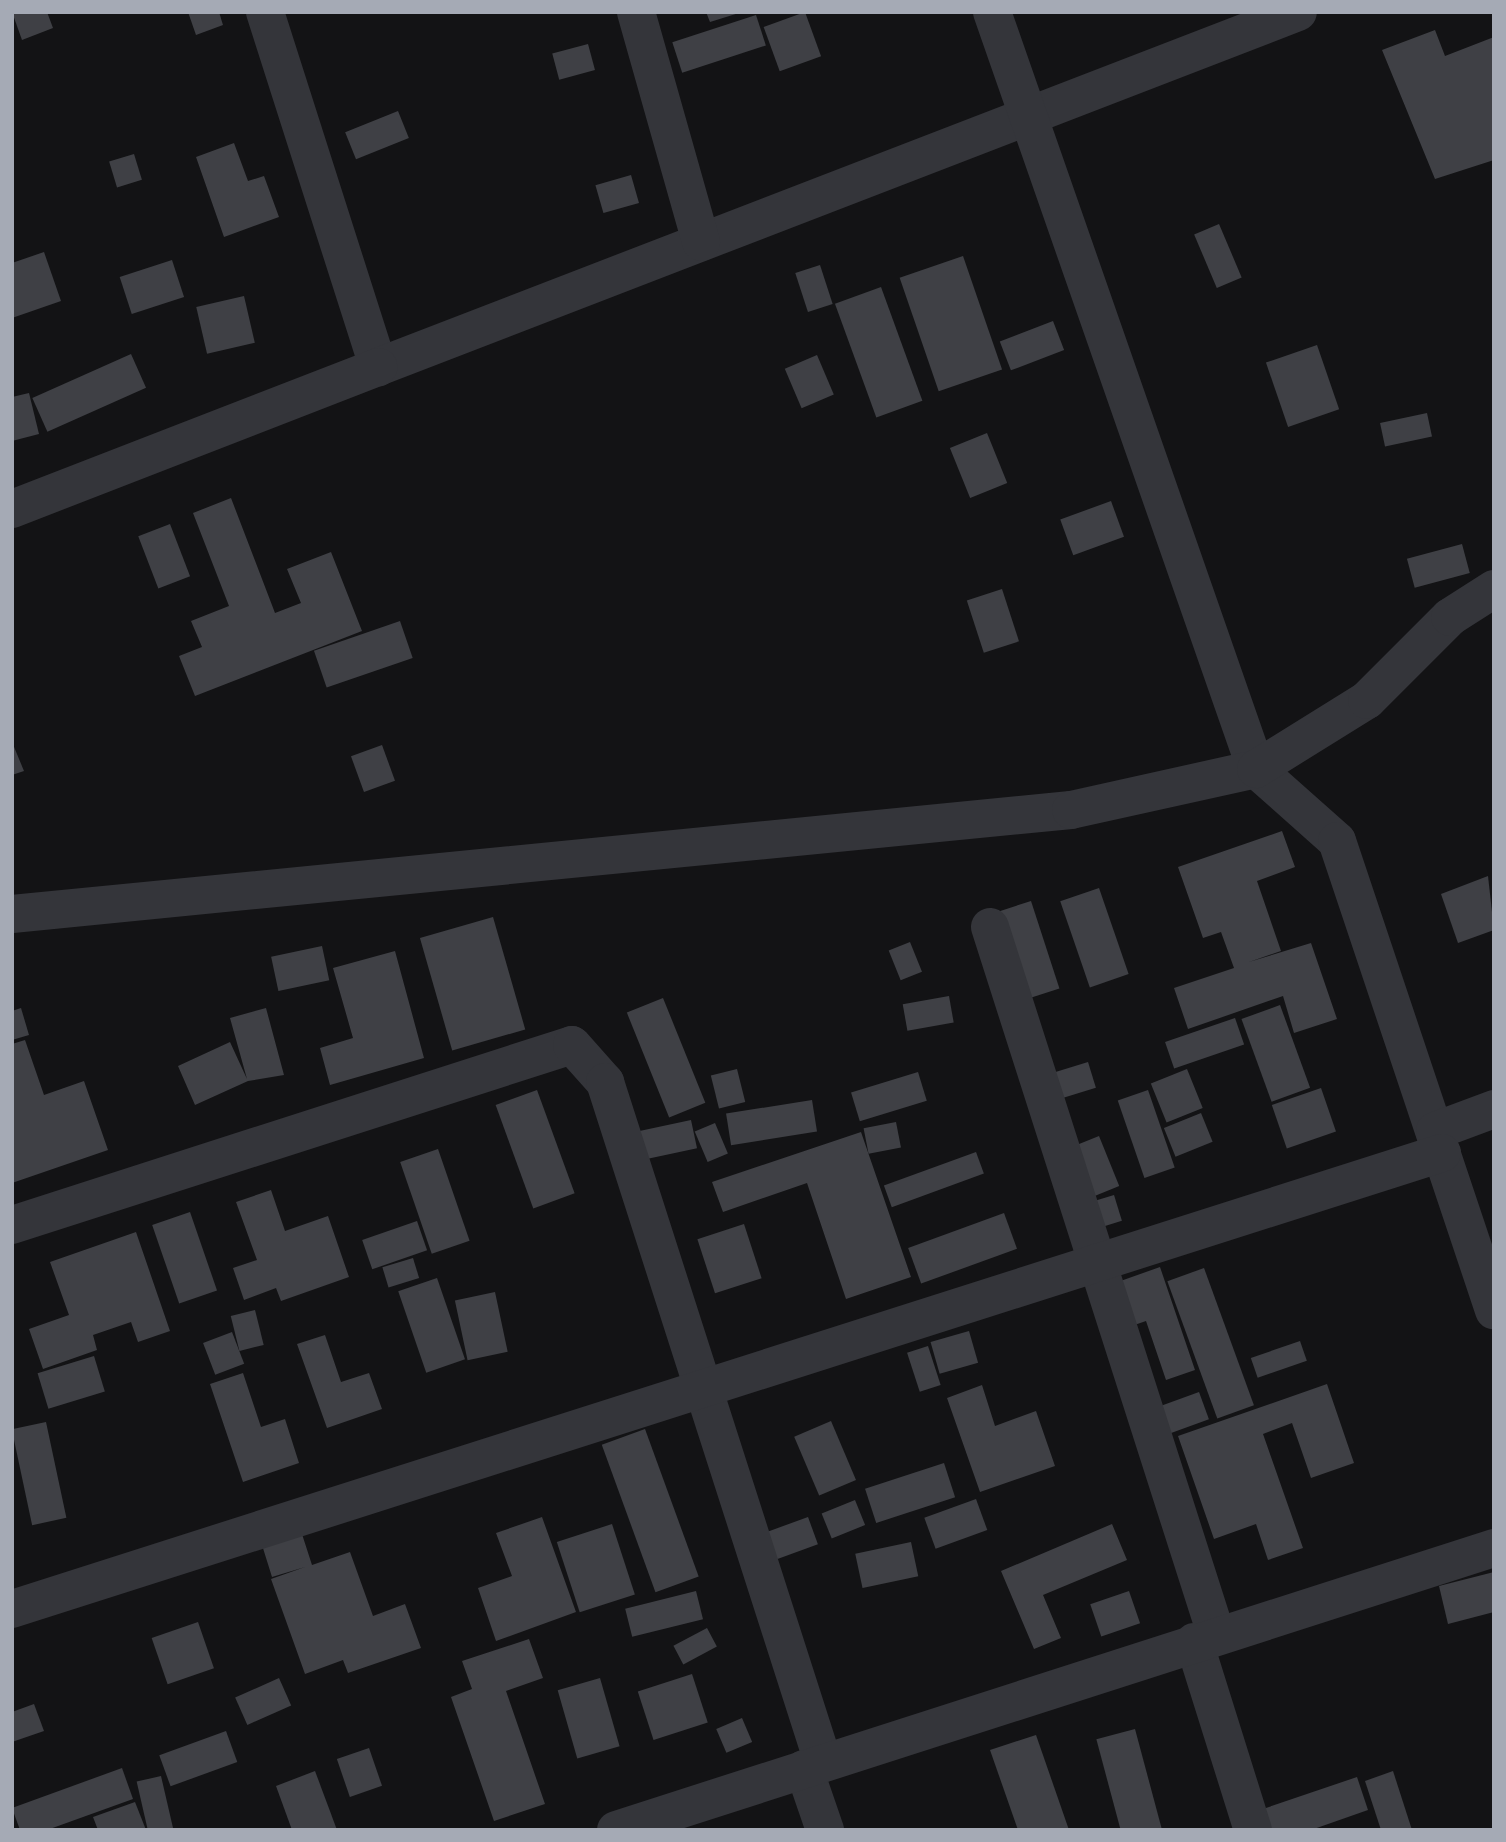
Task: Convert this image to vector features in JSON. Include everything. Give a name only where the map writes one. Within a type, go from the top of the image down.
[{"type":"street","points":[[265,12],[378,367]]},
{"type":"street","points":[[636,12],[701,242]]},
{"type":"street","points":[[992,12],[1256,769],[1337,841],[1494,1310]]},
{"type":"street","points":[[12,509],[1298,12]]},
{"type":"street","points":[[12,914],[1071,810],[1256,769],[1367,700],[1450,617],[1494,589]]},
{"type":"street","points":[[990,927],[1095,1264],[1205,1638],[1253,1830]]},
{"type":"street","points":[[12,1225],[572,1045],[605,1082],[706,1388],[814,1765],[825,1830]]},
{"type":"street","points":[[12,1609],[1095,1264],[1439,1142],[1494,1110]]},
{"type":"street","points":[[616,1830],[1205,1638],[1494,1548]]},
{"type":"building","points":[[12,12],[47,12],[53,28],[22,40]]},
{"type":"building","points":[[188,12],[219,12],[223,25],[196,35]]},
{"type":"building","points":[[706,12],[739,12],[739,13],[710,22]]},
{"type":"building","points":[[805,12],[821,56],[780,71],[764,27]]},
{"type":"building","points":[[756,15],[766,45],[682,73],[672,42]]},
{"type":"building","points":[[1435,30],[1445,56],[1494,37],[1494,160],[1435,179],[1382,50]]},
{"type":"building","points":[[588,44],[595,70],[559,80],[552,54]]},
{"type":"building","points":[[398,111],[409,138],[356,159],[345,132]]},
{"type":"building","points":[[234,143],[248,181],[264,176],[279,217],[224,237],[196,157]]},
{"type":"building","points":[[134,154],[142,180],[117,187],[109,162]]},
{"type":"building","points":[[631,175],[639,203],[603,213],[595,185]]},
{"type":"building","points":[[1219,224],[1242,277],[1217,288],[1194,235]]},
{"type":"building","points":[[44,252],[61,301],[12,318],[12,263]]},
{"type":"building","points":[[963,256],[1002,369],[939,391],[900,278]]},
{"type":"building","points":[[172,260],[184,297],[132,314],[120,277]]},
{"type":"building","points":[[820,265],[833,304],[808,312],[795,273]]},
{"type":"building","points":[[881,287],[922,401],[876,417],[835,304]]},
{"type":"building","points":[[244,296],[255,343],[207,354],[196,307]]},
{"type":"building","points":[[1053,321],[1064,350],[1011,370],[1000,341]]},
{"type":"building","points":[[1317,345],[1339,409],[1288,427],[1266,363]]},
{"type":"building","points":[[131,354],[146,388],[47,432],[32,398]]},
{"type":"building","points":[[817,355],[834,395],[802,408],[785,369]]},
{"type":"building","points":[[29,393],[39,434],[12,441],[12,397]]},
{"type":"building","points":[[1427,413],[1432,436],[1385,446],[1380,423]]},
{"type":"building","points":[[987,433],[1007,483],[970,498],[950,448]]},
{"type":"building","points":[[231,498],[275,613],[301,603],[287,569],[331,552],[362,631],[195,696],[179,656],[202,647],[191,621],[229,606],[193,513]]},
{"type":"building","points":[[1111,501],[1124,537],[1073,555],[1060,519]]},
{"type":"building","points":[[170,524],[190,576],[158,588],[138,536]]},
{"type":"building","points":[[1462,544],[1470,573],[1415,588],[1407,559]]},
{"type":"building","points":[[1002,589],[1019,641],[984,653],[967,600]]},
{"type":"building","points":[[400,621],[413,658],[327,688],[314,651]]},
{"type":"building","points":[[12,742],[24,771],[12,775]]},
{"type":"building","points":[[382,745],[395,781],[364,792],[351,756]]},
{"type":"building","points":[[1282,831],[1295,867],[1257,881],[1281,951],[1249,962],[1311,943],[1337,1019],[1294,1033],[1283,996],[1188,1029],[1174,988],[1234,968],[1221,932],[1203,938],[1178,867]]},
{"type":"building","points":[[1488,876],[1494,930],[1458,943],[1441,894]]},
{"type":"building","points":[[1099,888],[1129,974],[1090,987],[1060,901]]},
{"type":"building","points":[[1031,901],[1059,988],[1016,1003],[987,915]]},
{"type":"building","points":[[493,917],[525,1029],[452,1050],[420,938]]},
{"type":"building","points":[[910,942],[922,972],[901,980],[889,951]]},
{"type":"building","points":[[322,946],[329,980],[278,991],[271,957]]},
{"type":"building","points":[[395,951],[424,1058],[330,1085],[320,1048],[353,1038],[333,968]]},
{"type":"building","points":[[949,996],[954,1023],[907,1031],[903,1004]]},
{"type":"building","points":[[663,998],[705,1103],[669,1117],[627,1013]]},
{"type":"building","points":[[1280,1005],[1310,1088],[1272,1102],[1241,1019]]},
{"type":"building","points":[[21,1008],[29,1035],[12,1040],[12,1011]]},
{"type":"building","points":[[266,1008],[284,1075],[248,1081],[195,1105],[178,1066],[230,1042],[247,1079],[230,1018]]},
{"type":"building","points":[[1235,1018],[1244,1044],[1174,1069],[1165,1042]]},
{"type":"building","points":[[25,1040],[44,1095],[84,1081],[108,1150],[12,1183],[12,1044]]},
{"type":"building","points":[[1088,1062],[1096,1088],[1053,1101],[1045,1075]]},
{"type":"building","points":[[737,1069],[745,1102],[719,1109],[711,1076]]},
{"type":"building","points":[[1187,1069],[1203,1108],[1167,1123],[1151,1084]]},
{"type":"building","points":[[918,1072],[927,1101],[860,1121],[851,1092]]},
{"type":"building","points":[[1321,1088],[1336,1131],[1287,1148],[1272,1105]]},
{"type":"building","points":[[537,1090],[575,1193],[533,1208],[496,1105]]},
{"type":"building","points":[[1148,1090],[1175,1168],[1144,1178],[1118,1100]]},
{"type":"building","points":[[812,1100],[817,1132],[731,1145],[726,1114]]},
{"type":"building","points":[[1201,1113],[1213,1142],[1176,1157],[1164,1128]]},
{"type":"building","points":[[691,1120],[697,1148],[626,1164],[620,1135]]},
{"type":"building","points":[[896,1122],[901,1148],[869,1154],[864,1128]]},
{"type":"building","points":[[715,1123],[728,1153],[708,1162],[695,1132]]},
{"type":"building","points":[[861,1132],[911,1277],[846,1299],[807,1183],[723,1212],[712,1182]]},
{"type":"building","points":[[1099,1136],[1119,1186],[1078,1203],[1057,1153]]},
{"type":"building","points":[[438,1149],[470,1241],[432,1254],[400,1162]]},
{"type":"building","points":[[976,1152],[984,1174],[892,1207],[884,1186]]},
{"type":"building","points":[[271,1190],[285,1231],[328,1216],[349,1277],[281,1301],[276,1288],[244,1300],[233,1268],[257,1260],[236,1202]]},
{"type":"building","points":[[1114,1195],[1122,1221],[1092,1230],[1084,1204]]},
{"type":"building","points":[[190,1212],[217,1290],[179,1304],[152,1225]]},
{"type":"building","points":[[1004,1213],[1017,1249],[921,1284],[908,1248]]},
{"type":"building","points":[[417,1221],[427,1250],[372,1269],[362,1240]]},
{"type":"building","points":[[744,1224],[762,1278],[715,1293],[697,1239]]},
{"type":"building","points":[[136,1232],[170,1331],[138,1342],[131,1322],[93,1335],[97,1350],[43,1369],[29,1329],[69,1315],[50,1262]]},
{"type":"building","points":[[413,1258],[419,1278],[389,1287],[382,1267]]},
{"type":"building","points":[[1160,1267],[1195,1370],[1166,1380],[1146,1321],[1114,1332],[1098,1289]]},
{"type":"building","points":[[1204,1268],[1254,1405],[1217,1419],[1167,1281]]},
{"type":"building","points":[[437,1278],[465,1359],[426,1373],[398,1291]]},
{"type":"building","points":[[495,1292],[508,1352],[468,1360],[455,1301]]},
{"type":"building","points":[[255,1310],[264,1345],[239,1351],[231,1316]]},
{"type":"building","points":[[969,1331],[978,1363],[940,1374],[931,1342]]},
{"type":"building","points":[[232,1332],[244,1364],[215,1375],[203,1343]]},
{"type":"building","points":[[325,1335],[341,1382],[369,1373],[382,1409],[327,1428],[297,1344]]},
{"type":"building","points":[[1300,1341],[1307,1361],[1258,1378],[1251,1358]]},
{"type":"building","points":[[928,1346],[941,1385],[920,1392],[907,1353]]},
{"type":"building","points":[[94,1356],[105,1391],[48,1409],[38,1373]]},
{"type":"building","points":[[243,1373],[261,1427],[285,1419],[299,1463],[243,1482],[210,1384]]},
{"type":"building","points":[[1327,1384],[1354,1463],[1311,1478],[1292,1423],[1263,1434],[1303,1548],[1268,1560],[1256,1524],[1214,1539],[1178,1436]]},
{"type":"building","points":[[982,1385],[995,1426],[1036,1411],[1055,1466],[980,1492],[947,1398]]},
{"type":"building","points":[[1199,1392],[1209,1419],[1153,1440],[1143,1413]]},
{"type":"building","points":[[831,1421],[856,1480],[819,1496],[794,1437]]},
{"type":"building","points":[[46,1422],[66,1518],[32,1525],[12,1429]]},
{"type":"building","points":[[645,1429],[699,1577],[655,1592],[602,1445]]},
{"type":"building","points":[[944,1463],[955,1497],[876,1523],[865,1489]]},
{"type":"building","points":[[976,1499],[987,1530],[936,1549],[924,1518]]},
{"type":"building","points":[[855,1500],[865,1525],[832,1539],[822,1513]]},
{"type":"building","points":[[542,1517],[576,1612],[496,1641],[478,1588],[512,1576],[496,1533]]},
{"type":"building","points":[[808,1517],[818,1544],[770,1562],[760,1534]]},
{"type":"building","points":[[612,1524],[635,1594],[580,1612],[557,1542]]},
{"type":"building","points":[[1112,1524],[1127,1560],[1043,1595],[1061,1638],[1034,1649],[1001,1571]]},
{"type":"building","points":[[301,1531],[312,1565],[350,1552],[373,1616],[405,1604],[421,1648],[348,1673],[343,1660],[305,1674],[271,1579],[305,1567],[272,1577],[262,1545]]},
{"type":"building","points":[[911,1542],[918,1576],[863,1588],[855,1554]]},
{"type":"building","points":[[1494,1572],[1494,1612],[1448,1624],[1439,1586]]},
{"type":"building","points":[[696,1591],[703,1619],[632,1637],[625,1609]]},
{"type":"building","points":[[1129,1591],[1140,1623],[1101,1636],[1090,1604]]},
{"type":"building","points":[[198,1622],[214,1668],[168,1684],[152,1638]]},
{"type":"building","points":[[707,1628],[717,1647],[683,1664],[673,1646]]},
{"type":"building","points":[[529,1639],[543,1678],[506,1691],[545,1804],[494,1821],[451,1697],[472,1689],[462,1661]]},
{"type":"building","points":[[692,1674],[708,1723],[654,1740],[638,1692]]},
{"type":"building","points":[[279,1678],[291,1705],[247,1725],[235,1698]]},
{"type":"building","points":[[600,1678],[620,1746],[577,1758],[558,1690]]},
{"type":"building","points":[[34,1704],[44,1731],[12,1742],[12,1712]]},
{"type":"building","points":[[742,1718],[752,1742],[726,1753],[716,1729]]},
{"type":"building","points":[[1135,1729],[1162,1830],[1121,1830],[1096,1739]]},
{"type":"building","points":[[226,1731],[237,1762],[171,1786],[159,1755]]},
{"type":"building","points":[[1036,1735],[1069,1830],[1018,1830],[990,1750]]},
{"type":"building","points":[[369,1748],[382,1786],[350,1797],[337,1759]]},
{"type":"building","points":[[122,1768],[133,1799],[47,1830],[20,1830],[12,1808]]},
{"type":"building","points":[[315,1771],[337,1830],[292,1830],[276,1786]]},
{"type":"building","points":[[1393,1771],[1412,1830],[1381,1830],[1365,1781]]},
{"type":"building","points":[[161,1776],[173,1830],[148,1830],[137,1782]]},
{"type":"building","points":[[1357,1777],[1368,1810],[1311,1830],[1260,1830],[1254,1812]]},
{"type":"building","points":[[135,1802],[146,1830],[98,1830],[93,1817]]}]
